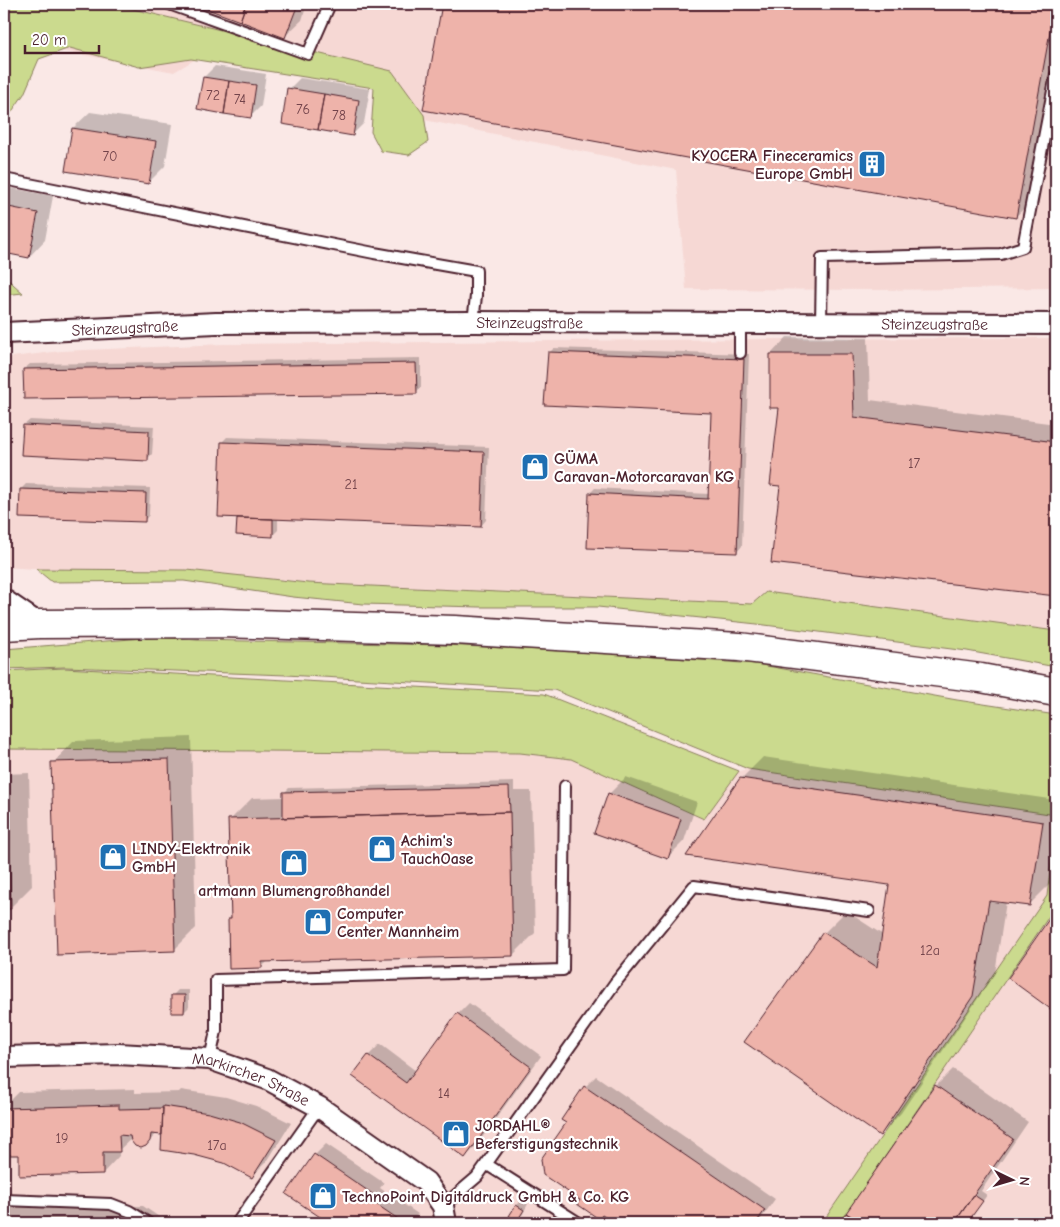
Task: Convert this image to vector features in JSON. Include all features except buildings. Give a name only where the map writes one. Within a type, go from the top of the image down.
[{"type":"main road","points":[[4,626],[39,624],[220,623],[455,630],[739,647],[981,678],[1056,692]]},
{"type":"street","name":"Steinzeugstraße","points":[[4,333],[216,323],[820,322],[1056,324]]},
{"type":"street","points":[[4,600],[39,624]]},
{"type":"street","name":"Markircher Straße","points":[[4,1057],[118,1054],[210,1059],[267,1079],[319,1107],[426,1182],[444,1214]]},
{"type":"lane","points":[[169,4],[308,54],[330,4]]},
{"type":"lane","points":[[820,322],[822,258],[1001,254],[1023,247],[1056,75]]},
{"type":"lane","points":[[4,179],[364,251],[476,271],[473,322]]},
{"type":"lane","points":[[740,322],[740,353]]},
{"type":"lane","points":[[210,1059],[216,1031],[216,980],[563,970],[565,786]]},
{"type":"lane","points":[[444,1214],[477,1177],[615,983],[694,886],[869,911]]},
{"type":"lane","points":[[237,1223],[319,1107]]},
{"type":"lane","points":[[486,1164],[579,1223]]},
{"type":"lane","points":[[4,1200],[111,1204],[129,1211],[148,1223]]},
{"type":"shaded area","points":[[4,4],[1056,4],[1056,288],[876,290],[686,289],[676,170],[399,115],[403,96],[233,37],[174,72],[4,40]]},
{"type":"shaded area","points":[[1056,338],[1056,631],[766,592],[753,604],[308,583],[187,570],[4,567],[4,358],[61,351],[224,344]]},
{"type":"shaded area","points":[[4,749],[520,753],[571,759],[703,819],[739,771],[748,769],[1056,815],[1056,1223],[4,1223]]},
{"type":"green space","points":[[4,4],[112,4],[392,71],[424,115],[428,142],[409,155],[381,151],[371,132],[374,88],[191,59],[139,67],[70,48],[39,59],[24,94],[4,123]]},
{"type":"green space","points":[[4,276],[23,293],[4,295]]},
{"type":"green space","points":[[36,569],[187,570],[308,583],[752,604],[766,592],[1056,631],[1056,667],[967,651],[757,624],[598,607],[480,607],[363,604],[293,597],[184,581],[52,582]]},
{"type":"green space","points":[[157,637],[197,640],[444,645],[602,653],[756,664],[957,700],[1056,715],[1056,815],[748,769],[554,690],[286,675],[65,667],[4,669],[4,649]]},
{"type":"green space","points":[[64,668],[544,694],[739,771],[704,819],[571,759],[520,753],[4,749],[4,671]]},
{"type":"green space","points":[[1056,821],[1056,906],[840,1223],[822,1223],[1047,896]]},
{"type":"place","name":"KYOCERA Fineceramics Europe GmbH","points":[[872,164]]},
{"type":"place","name":"GÜMA Caravan-Motorcaravan KG","points":[[535,467]]},
{"type":"place","name":"Achim's TauchOase","points":[[382,849]]},
{"type":"place","name":"LINDY-Elektronik GmbH","points":[[113,857]]},
{"type":"place","name":"artmann Blumengroßhandel","points":[[294,863]]},
{"type":"place","name":"Computer Center Mannheim","points":[[318,922]]},
{"type":"place","name":"JORDAHL® Beferstigungstechnik","points":[[456,1134]]},
{"type":"place","name":"TechnoPoint Digitaldruck GmbH & Co. KG","points":[[323,1196]]}]
